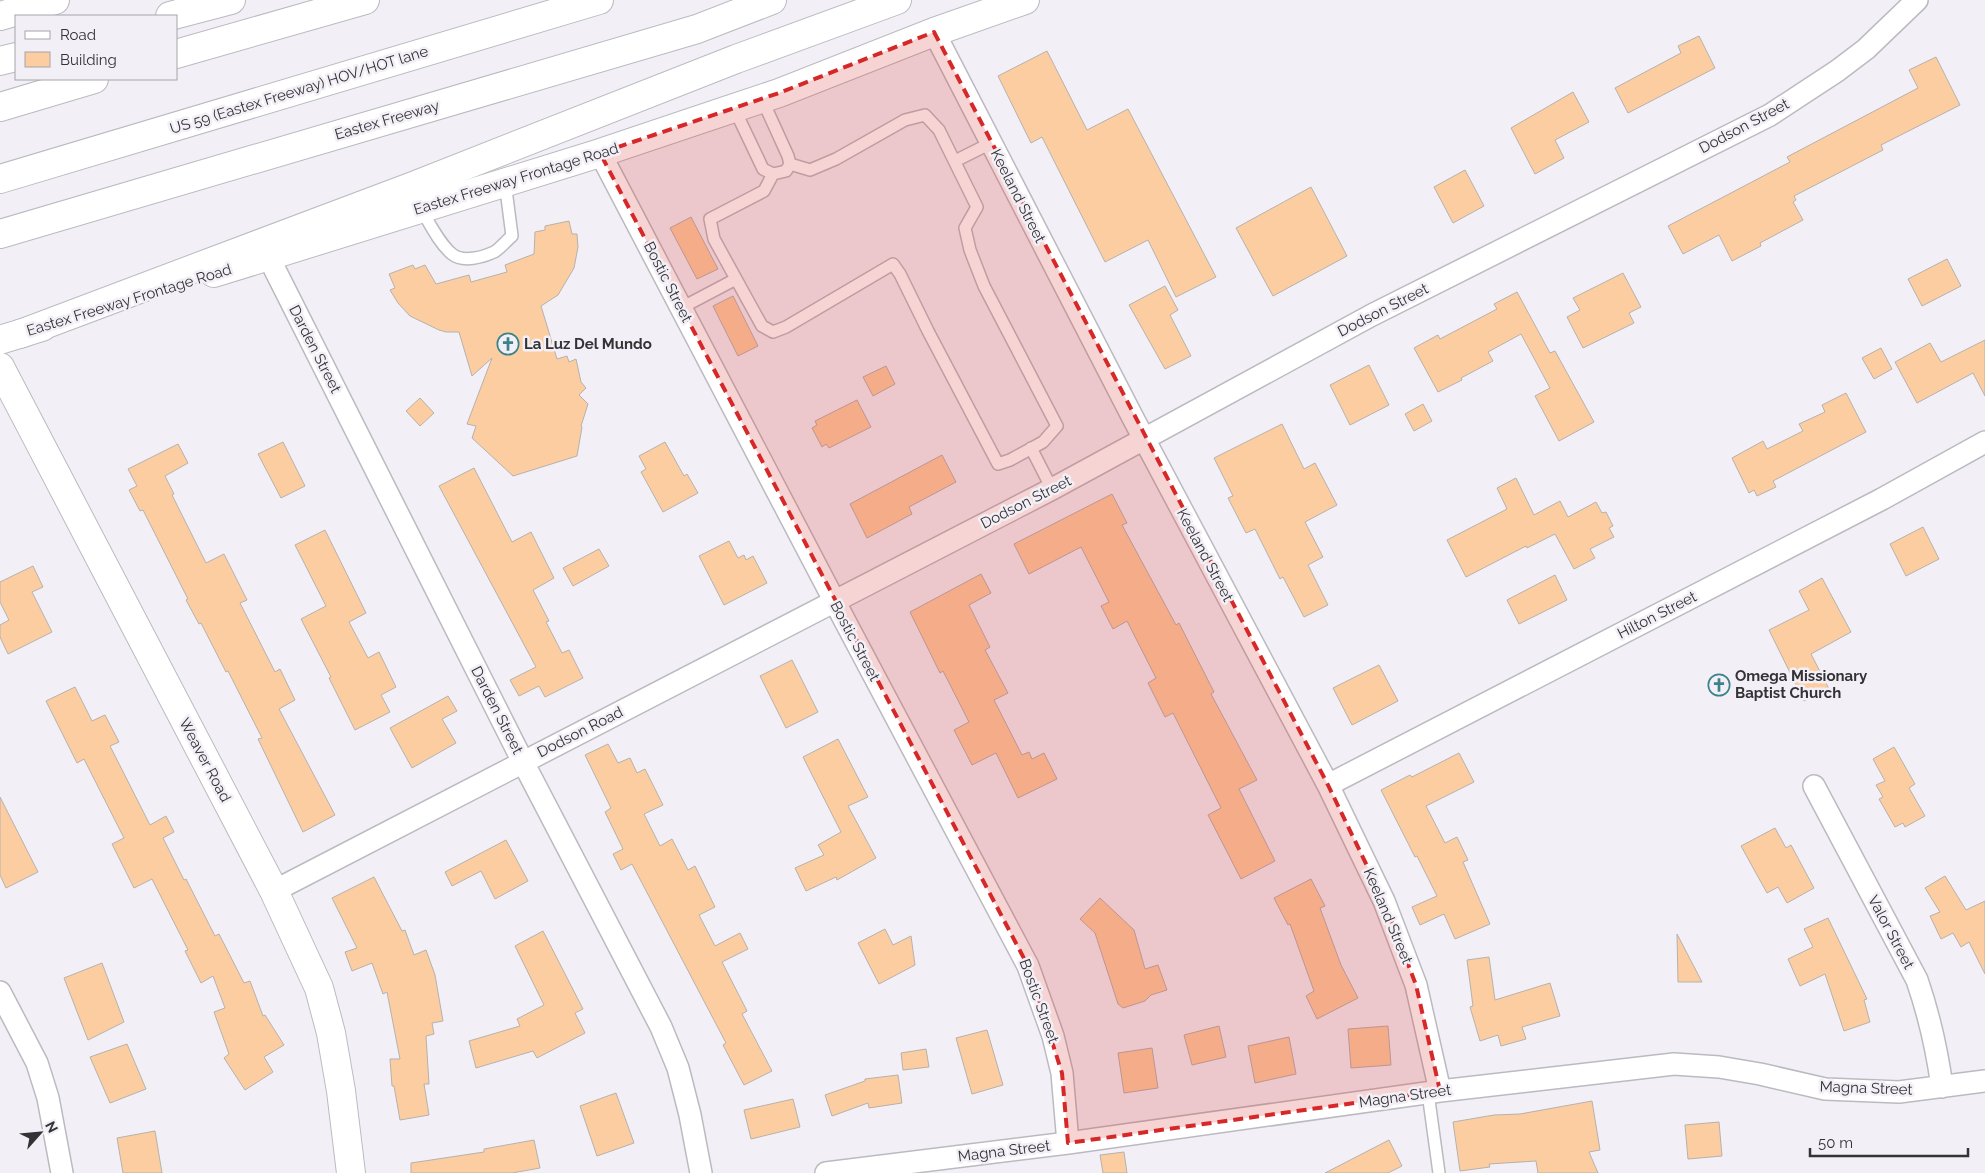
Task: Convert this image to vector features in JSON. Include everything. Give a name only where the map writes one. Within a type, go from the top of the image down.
[{"type":"main road","points":[[0,16],[55,0]]},
{"type":"main road","points":[[174,15],[231,0]]},
{"type":"main road","points":[[178,53],[365,0]]},
{"type":"main road","name":"US 59 (Eastex Freeway) HOV/HOT lane","points":[[0,179],[599,0]]},
{"type":"main road","name":"Eastex Freeway","points":[[0,234],[697,29],[772,0]]},
{"type":"main road","points":[[10,337],[413,186],[736,59],[897,0]]},
{"type":"main road","name":"Eastex Freeway Frontage Road","points":[[10,337],[600,153],[762,99],[934,32],[1025,0]]},
{"type":"main road","points":[[0,61],[15,57]]},
{"type":"main road","points":[[0,107],[91,80]]},
{"type":"main road","name":"Weaver Road","points":[[0,368],[274,891],[319,988],[341,1091],[351,1173]]},
{"type":"street","name":"Dodson Street","points":[[834,601],[1052,489],[1372,315],[1770,115],[1837,71],[1872,43],[1917,0]]},
{"type":"street","name":"Keeland Street","points":[[934,32],[1144,439],[1328,785],[1384,901],[1416,984],[1434,1092]]},
{"type":"street","name":"Bostic Street","points":[[600,153],[834,601],[1028,966],[1053,1036],[1062,1072],[1068,1142]]},
{"type":"street","name":"Darden Street","points":[[268,256],[523,762],[661,1027],[678,1068],[690,1115],[701,1173]]},
{"type":"street","name":"Hilton Street","points":[[1328,785],[1882,499],[1985,442]]},
{"type":"street","name":"Dodson Road","points":[[274,891],[834,601]]},
{"type":"street","name":"Valor Street","points":[[1814,786],[1917,980],[1928,1012],[1942,1087]]},
{"type":"street","points":[[0,992],[37,1063],[48,1098],[62,1173]]},
{"type":"street","name":"Magna Street","points":[[826,1173],[1434,1092],[1674,1064],[1719,1067],[1825,1089],[1899,1092],[1985,1081]]},
{"type":"lane","points":[[734,108],[763,169],[773,174],[786,170],[790,164],[788,156],[762,99]]},
{"type":"lane","points":[[773,174],[764,191],[710,219],[714,239],[762,326],[773,332],[786,327],[893,264],[900,274],[998,464],[1010,460],[1043,442],[1057,426],[984,286],[970,250],[965,228],[977,207],[939,130],[926,115],[905,120],[836,160],[810,170],[790,164]]},
{"type":"lane","points":[[954,161],[991,143]]},
{"type":"lane","points":[[421,209],[435,232],[453,255],[461,259],[470,259],[495,252],[512,236],[505,182]]},
{"type":"lane","points":[[681,308],[736,279]]},
{"type":"lane","points":[[1031,448],[1052,489]]},
{"type":"lane","points":[[1434,1092],[1439,1173]]},
{"type":"highlighted area","points":[[934,32],[1328,785],[1384,901],[1416,985],[1440,1091],[1068,1143],[1062,1073],[1028,966],[600,153],[779,93]]},
{"type":"building","points":[[1699,36],[1715,68],[1628,113],[1615,88],[1681,53],[1678,46]]},
{"type":"building","points":[[1047,51],[1087,130],[1128,109],[1216,277],[1176,297],[1148,240],[1105,262],[1042,137],[1031,143],[998,76]]},
{"type":"building","points":[[1936,57],[1960,105],[1881,145],[1883,150],[1794,196],[1796,200],[1793,202],[1803,220],[1760,243],[1761,246],[1732,261],[1719,235],[1683,254],[1668,226],[1790,162],[1787,157],[1918,88],[1909,70]]},
{"type":"building","points":[[1573,92],[1589,122],[1555,140],[1564,158],[1535,174],[1511,128]]},
{"type":"building","points":[[1465,170],[1484,206],[1453,223],[1434,187]]},
{"type":"building","points":[[1311,187],[1347,256],[1273,296],[1236,228]]},
{"type":"building","points":[[691,217],[718,269],[697,279],[670,228]]},
{"type":"building","name":"La Luz Del Mundo","points":[[569,221],[572,234],[577,234],[578,247],[574,268],[558,295],[541,306],[557,359],[567,356],[569,362],[576,359],[581,382],[586,388],[579,395],[588,404],[581,426],[577,456],[513,476],[472,438],[476,426],[467,424],[492,358],[472,376],[459,332],[439,330],[410,316],[398,303],[390,290],[395,288],[389,274],[413,265],[415,269],[425,265],[436,284],[469,275],[471,282],[507,272],[505,265],[534,254],[535,232],[545,230],[545,226]]},
{"type":"building","points":[[1947,259],[1961,286],[1922,306],[1908,279]]},
{"type":"building","points":[[1623,273],[1641,307],[1629,313],[1634,323],[1583,348],[1567,317],[1580,310],[1573,298]]},
{"type":"building","points":[[1165,286],[1178,310],[1170,315],[1191,356],[1165,369],[1129,305]]},
{"type":"building","points":[[1517,292],[1550,353],[1555,351],[1594,422],[1559,441],[1535,396],[1550,388],[1521,334],[1488,352],[1493,361],[1438,392],[1414,348],[1438,335],[1440,339],[1497,309],[1494,304]]},
{"type":"building","points":[[733,296],[758,346],[738,356],[713,306]]},
{"type":"building","points":[[1985,340],[1985,396],[1973,373],[1917,403],[1895,362],[1930,343],[1941,362]]},
{"type":"building","points":[[1881,348],[1892,369],[1874,379],[1862,358]]},
{"type":"building","points":[[1369,365],[1389,405],[1350,425],[1330,385]]},
{"type":"building","points":[[886,366],[895,384],[873,396],[863,377]]},
{"type":"building","points":[[1846,393],[1866,432],[1773,481],[1776,487],[1757,496],[1754,490],[1749,493],[1732,458],[1763,441],[1767,449],[1803,431],[1799,424],[1825,412],[1822,405]]},
{"type":"building","points":[[420,398],[434,413],[420,426],[406,411]]},
{"type":"building","points":[[857,400],[871,427],[829,448],[826,444],[822,447],[812,428],[817,425],[815,421]]},
{"type":"building","points":[[1423,404],[1432,421],[1414,431],[1405,414]]},
{"type":"building","points":[[1282,424],[1304,469],[1315,463],[1337,505],[1305,522],[1323,557],[1308,565],[1328,605],[1304,617],[1283,577],[1280,579],[1255,529],[1246,533],[1228,498],[1233,496],[1214,458]]},
{"type":"building","points":[[283,442],[305,486],[281,498],[258,454]]},
{"type":"building","points":[[665,442],[684,476],[687,474],[698,493],[663,512],[641,472],[646,469],[639,456]]},
{"type":"building","points":[[178,444],[188,463],[165,476],[174,494],[172,495],[206,563],[224,554],[247,600],[240,603],[275,672],[280,669],[295,700],[279,709],[335,815],[303,832],[258,739],[262,738],[228,671],[226,672],[201,623],[199,624],[143,510],[140,511],[129,490],[137,486],[128,469]]},
{"type":"building","points":[[942,455],[956,482],[909,507],[912,514],[867,538],[850,504]]},
{"type":"building","points":[[474,468],[512,542],[531,532],[554,578],[533,590],[549,621],[546,622],[562,653],[569,650],[583,678],[545,697],[539,686],[519,696],[510,680],[536,667],[439,486]]},
{"type":"building","points":[[1516,478],[1534,515],[1560,501],[1568,517],[1596,502],[1602,513],[1606,512],[1613,526],[1609,528],[1614,537],[1590,549],[1595,558],[1574,569],[1555,534],[1527,548],[1526,546],[1466,577],[1447,540],[1507,509],[1497,488]]},
{"type":"building","points":[[1112,494],[1127,523],[1122,525],[1176,625],[1179,623],[1214,692],[1211,694],[1257,780],[1239,789],[1275,861],[1241,879],[1208,815],[1221,808],[1173,713],[1165,717],[1148,683],[1156,678],[1127,621],[1113,629],[1101,606],[1109,602],[1081,547],[1029,574],[1014,544]]},
{"type":"building","points":[[1923,527],[1939,559],[1906,576],[1890,544]]},
{"type":"building","points":[[325,530],[366,613],[349,622],[368,658],[379,652],[396,687],[381,695],[390,712],[355,730],[329,678],[331,677],[301,619],[326,606],[295,545]]},
{"type":"building","points":[[729,541],[738,558],[744,555],[746,560],[753,556],[767,583],[724,605],[699,556]]},
{"type":"building","points":[[599,549],[609,566],[573,586],[563,568]]},
{"type":"building","points":[[33,566],[43,587],[32,592],[52,632],[8,654],[0,637],[0,625],[9,620],[0,602],[0,582]]},
{"type":"building","points":[[981,574],[991,593],[969,605],[990,647],[985,650],[1008,693],[994,700],[1022,755],[1029,752],[1032,759],[1044,753],[1057,779],[1018,798],[996,753],[972,765],[954,730],[969,722],[943,671],[940,673],[910,612]]},
{"type":"building","points":[[1555,575],[1567,600],[1519,624],[1507,600]]},
{"type":"building","points":[[1822,578],[1851,632],[1811,654],[1829,689],[1804,701],[1769,630],[1809,610],[1799,591]]},
{"type":"building","points":[[792,660],[818,712],[786,728],[760,676]]},
{"type":"building","points":[[1379,665],[1398,701],[1352,725],[1333,688]]},
{"type":"building","points":[[75,687],[92,721],[105,715],[119,742],[110,746],[150,825],[166,816],[174,832],[163,838],[184,880],[186,879],[215,936],[219,934],[244,983],[250,981],[263,1016],[265,1015],[284,1045],[264,1057],[273,1072],[245,1090],[224,1058],[229,1054],[214,1012],[225,1008],[213,976],[201,983],[185,951],[188,950],[152,879],[134,888],[112,844],[124,838],[84,759],[77,763],[46,701]]},
{"type":"building","points":[[448,696],[457,711],[442,719],[456,743],[412,768],[390,728]]},
{"type":"building","points":[[838,739],[868,797],[848,806],[876,858],[837,880],[836,877],[806,891],[795,868],[824,855],[818,845],[841,832],[803,757]]},
{"type":"building","points":[[608,744],[618,763],[630,758],[637,773],[645,769],[663,805],[644,814],[660,846],[672,839],[688,870],[695,866],[715,907],[699,915],[715,946],[740,933],[748,949],[722,962],[747,1011],[742,1014],[772,1071],[744,1085],[723,1045],[726,1043],[632,864],[621,870],[613,854],[623,849],[605,812],[611,808],[585,755]]},
{"type":"building","points":[[1894,747],[1915,784],[1909,788],[1925,816],[1905,827],[1903,823],[1895,827],[1879,799],[1883,797],[1876,785],[1885,781],[1873,759]]},
{"type":"building","points":[[1459,753],[1474,782],[1426,806],[1445,843],[1457,837],[1468,860],[1463,862],[1490,924],[1455,939],[1444,914],[1420,925],[1412,907],[1437,896],[1381,790],[1410,775],[1412,777]]},
{"type":"building","points":[[0,797],[38,872],[6,888],[0,875]]},
{"type":"building","points":[[1775,828],[1786,848],[1791,845],[1814,888],[1787,903],[1778,887],[1767,893],[1741,846]]},
{"type":"building","points":[[506,840],[528,881],[495,899],[481,871],[452,886],[445,872]]},
{"type":"building","points":[[1945,876],[1966,910],[1985,901],[1985,974],[1969,942],[1961,947],[1953,933],[1941,939],[1930,916],[1940,912],[1925,888]]},
{"type":"building","points":[[374,877],[402,931],[405,930],[414,955],[426,950],[435,975],[443,1021],[432,1023],[434,1034],[426,1036],[429,1084],[424,1084],[429,1115],[400,1120],[394,1086],[392,1086],[390,1059],[400,1059],[387,992],[383,994],[372,963],[352,971],[345,952],[357,948],[332,898]]},
{"type":"building","points":[[1311,879],[1325,906],[1320,908],[1341,965],[1358,998],[1317,1019],[1306,996],[1314,991],[1290,924],[1288,925],[1274,898]]},
{"type":"building","points":[[1100,898],[1134,930],[1145,969],[1158,965],[1167,990],[1151,995],[1145,1001],[1123,1008],[1118,1004],[1095,933],[1080,919]]},
{"type":"building","points":[[1828,918],[1867,999],[1864,1000],[1870,1022],[1844,1031],[1825,974],[1800,986],[1788,959],[1813,947],[1804,929]]},
{"type":"building","points":[[885,929],[893,945],[911,936],[915,965],[879,984],[858,943]]},
{"type":"building","points":[[543,931],[583,1009],[575,1013],[585,1033],[537,1058],[533,1051],[476,1068],[469,1041],[520,1026],[517,1019],[544,1005],[515,946]]},
{"type":"building","points":[[1677,934],[1702,982],[1678,982]]},
{"type":"building","points":[[1489,957],[1495,1000],[1550,983],[1560,1016],[1522,1027],[1526,1039],[1501,1046],[1498,1035],[1480,1041],[1470,1007],[1473,1006],[1467,960]]},
{"type":"building","points":[[102,963],[124,1022],[88,1040],[64,978]]},
{"type":"building","points":[[1219,1026],[1226,1057],[1192,1065],[1184,1035]]},
{"type":"building","points":[[1388,1026],[1391,1065],[1351,1068],[1348,1029]]},
{"type":"building","points":[[987,1030],[1003,1085],[972,1094],[956,1038]]},
{"type":"building","points":[[1289,1037],[1296,1074],[1255,1083],[1248,1046]]},
{"type":"building","points":[[127,1044],[146,1089],[110,1103],[90,1057]]},
{"type":"building","points":[[1152,1048],[1158,1088],[1124,1093],[1118,1053]]},
{"type":"building","points":[[926,1049],[929,1067],[903,1070],[901,1053]]},
{"type":"building","points":[[898,1075],[902,1103],[869,1108],[868,1103],[832,1116],[825,1095],[865,1081],[865,1079]]},
{"type":"building","points":[[616,1093],[634,1143],[597,1156],[580,1106]]},
{"type":"building","points":[[793,1099],[800,1127],[751,1139],[744,1110]]},
{"type":"building","points":[[1592,1101],[1600,1150],[1589,1152],[1598,1173],[1538,1173],[1536,1161],[1489,1164],[1490,1167],[1460,1171],[1453,1122],[1494,1115],[1520,1114]]},
{"type":"building","points":[[1719,1122],[1722,1156],[1688,1159],[1685,1125]]},
{"type":"building","points":[[155,1131],[162,1173],[123,1173],[117,1138]]},
{"type":"building","points":[[534,1140],[540,1168],[512,1173],[411,1173],[411,1163],[484,1152],[484,1149]]},
{"type":"building","points":[[1389,1140],[1402,1166],[1388,1173],[1325,1173]]},
{"type":"building","points":[[1124,1152],[1127,1173],[1103,1173],[1100,1155]]},
{"type":"place","name":"La Luz Del Mundo","points":[[508,344]]},
{"type":"place","name":"Omega Missionary Baptist Church","points":[[1719,685]]}]
